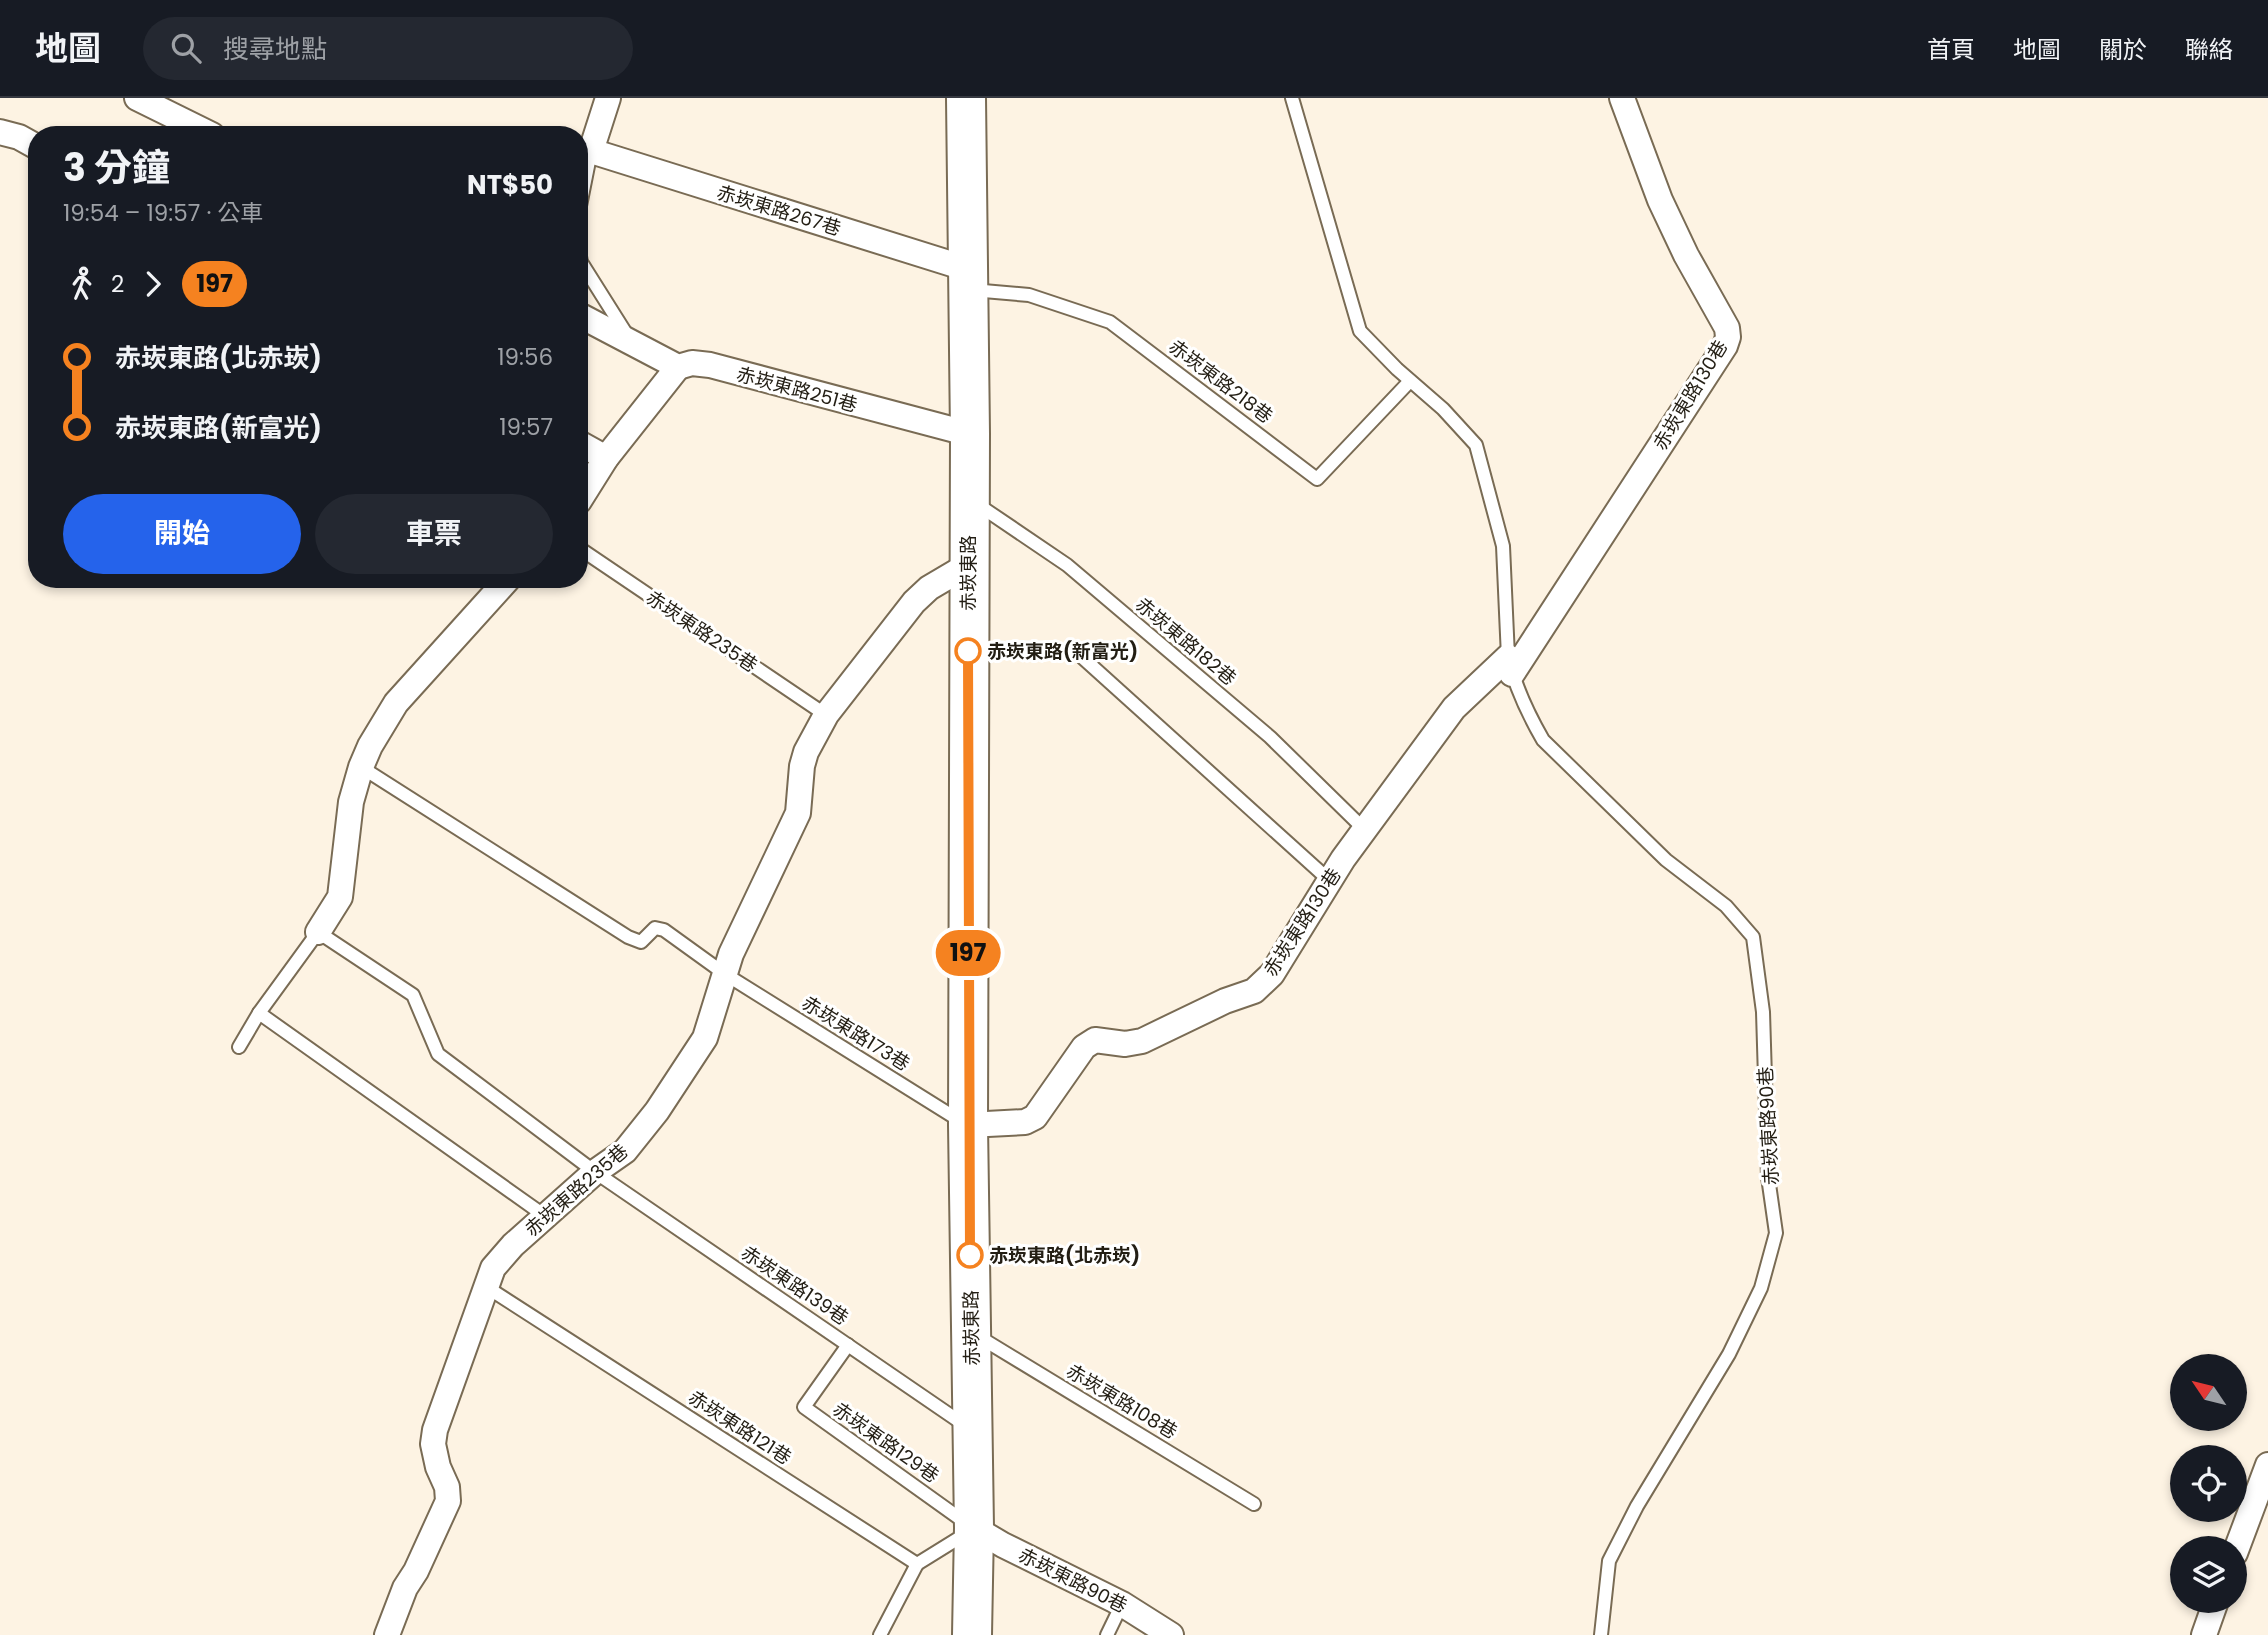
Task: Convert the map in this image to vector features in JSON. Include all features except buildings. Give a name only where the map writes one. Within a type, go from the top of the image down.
[{"type":"main road","name":"赤崁東路","points":[[966,98],[970,435],[968,1125],[974,1528],[972,1635]]},
{"type":"street","points":[[137,98],[194,126]]},
{"type":"street","points":[[591,151],[608,98]]},
{"type":"street","name":"赤崁東路130巷","points":[[968,1125],[1025,1122],[1035,1117],[1084,1048],[1095,1041],[1125,1044],[1142,1041],[1225,1000],[1254,991],[1272,974],[1329,880],[1454,708],[1510,665],[1725,346],[1727,328],[1686,255],[1660,200],[1622,98]]},
{"type":"street","points":[[0,132],[28,142]]},
{"type":"street","name":"赤崁東路267巷","points":[[591,151],[968,279]]},
{"type":"street","points":[[588,320],[678,367],[606,458],[588,487]]},
{"type":"street","name":"赤崁東路251巷","points":[[678,367],[691,363],[710,365],[970,435]]},
{"type":"street","points":[[588,448],[606,458]]},
{"type":"street","name":"赤崁東路235巷","points":[[387,1635],[405,1588],[416,1571],[449,1501],[433,1444],[435,1430],[493,1268],[502,1256],[545,1216],[595,1172],[625,1151],[657,1111],[705,1038],[731,954],[798,813],[804,759],[826,715],[914,603],[929,588],[968,565]]},
{"type":"street","points":[[318,932],[340,897],[351,802],[370,746],[397,703],[501,588]]},
{"type":"street","points":[[2241,1536],[2268,1465]]},
{"type":"street","name":"赤崁東路90巷","points":[[974,1528],[1122,1604],[1171,1635]]},
{"type":"street","points":[[2204,1635],[2212,1613]]},
{"type":"lane","points":[[1292,98],[1360,331],[1410,381],[1443,409],[1476,445],[1503,546],[1510,665]]},
{"type":"lane","points":[[588,166],[591,151]]},
{"type":"lane","points":[[588,273],[629,340]]},
{"type":"lane","name":"赤崁東路218巷","points":[[968,279],[1029,295],[1110,323],[1317,480],[1410,381]]},
{"type":"lane","name":"赤崁東路182巷","points":[[969,499],[1067,565],[1270,737],[1364,829]]},
{"type":"lane","name":"赤崁東路235巷","points":[[588,554],[826,715]]},
{"type":"lane","points":[[1083,658],[1329,880]]},
{"type":"lane","name":"赤崁東路90巷","points":[[1510,665],[1543,740],[1666,860],[1726,906],[1752,937],[1763,1012],[1768,1177],[1776,1233],[1760,1288],[1729,1354],[1637,1506],[1609,1560],[1601,1635]]},
{"type":"lane","name":"赤崁東路173巷","points":[[361,767],[628,937],[640,942],[655,928],[659,928],[725,974],[968,1125]]},
{"type":"lane","points":[[239,1047],[258,1013],[318,932]]},
{"type":"lane","name":"赤崁東路139巷","points":[[318,932],[414,995],[438,1054],[595,1172],[972,1430]]},
{"type":"lane","points":[[258,1013],[545,1216]]},
{"type":"lane","name":"赤崁東路121巷","points":[[485,1286],[916,1564]]},
{"type":"lane","name":"赤崁東路108巷","points":[[971,1332],[1254,1504]]},
{"type":"lane","name":"赤崁東路129巷","points":[[848,1345],[804,1407],[974,1528]]},
{"type":"lane","points":[[880,1635],[916,1564],[974,1528]]},
{"type":"lane","points":[[1107,1635],[1122,1604]]},
{"type":"bus line","name":"197","points":[[968,651],[970,1255]]},
{"type":"place","name":"赤崁東路(新富光)","points":[[968,651]]},
{"type":"place","name":"赤崁東路(北赤崁)","points":[[970,1255]]}]
